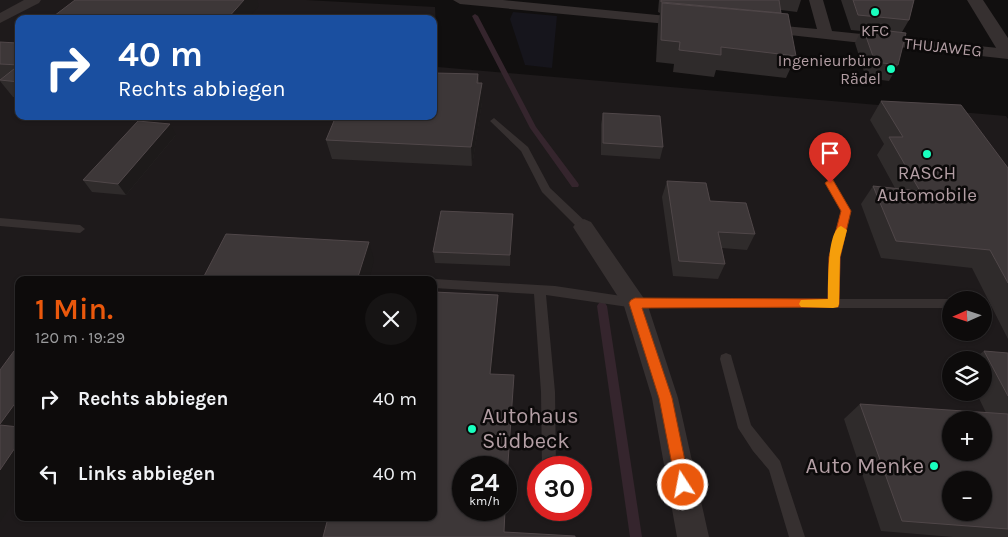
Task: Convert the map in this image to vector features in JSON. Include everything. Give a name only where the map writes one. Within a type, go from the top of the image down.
[{"type":"street","points":[[0,19],[34,0]]},
{"type":"street","points":[[460,0],[698,23]]},
{"type":"street","points":[[816,0],[826,34]]},
{"type":"street","points":[[975,0],[1008,53]]},
{"type":"street","name":"THUJAWEG","points":[[748,27],[1008,53]]},
{"type":"street","points":[[584,227],[635,303],[666,398],[693,537]]},
{"type":"lane","points":[[494,121],[526,149],[546,190],[584,227]]},
{"type":"lane","points":[[830,183],[846,211],[835,257],[833,304]]},
{"type":"lane","points":[[0,222],[80,229]]},
{"type":"lane","points":[[437,284],[540,290],[635,303],[942,304]]},
{"type":"lane","points":[[540,290],[548,392],[549,456]]},
{"type":"lane","points":[[726,359],[745,428],[775,466],[797,537]]},
{"type":"shaded area","points":[[0,0],[306,0],[435,7],[435,15],[15,15],[15,120],[437,120],[437,47],[438,67],[1006,116],[1008,119],[1008,537],[0,537]]},
{"type":"shaded area","points":[[513,12],[557,16],[552,68],[525,65],[510,19]]},
{"type":"building","points":[[75,0],[244,0],[231,15],[55,15]]},
{"type":"building","points":[[661,0],[779,0],[781,13],[661,2]]},
{"type":"building","points":[[853,0],[914,0],[909,20],[858,15]]},
{"type":"building","points":[[662,3],[788,14],[796,56],[721,47],[721,55],[679,50],[680,42],[661,40]]},
{"type":"building","points":[[863,28],[906,33],[898,65],[875,62]]},
{"type":"building","points":[[0,42],[15,43],[15,65],[0,64]]},
{"type":"building","points":[[15,68],[15,82],[0,80]]},
{"type":"building","points":[[437,73],[478,74],[477,83],[482,83],[471,147],[326,140],[334,120],[437,120]]},
{"type":"building","points":[[881,101],[961,105],[1008,168],[1008,283],[990,250],[896,241],[873,186],[920,191],[889,137],[903,137]]},
{"type":"building","points":[[603,113],[660,116],[663,147],[603,143]]},
{"type":"building","points":[[138,121],[170,124],[118,184],[83,180]]},
{"type":"building","points":[[667,181],[706,183],[710,201],[746,203],[755,234],[718,232],[725,264],[679,261]]},
{"type":"building","points":[[441,211],[513,214],[510,255],[433,252]]},
{"type":"building","points":[[226,234],[369,242],[358,276],[204,276]]},
{"type":"building","name":"Autohaus Südbeck","points":[[437,292],[498,295],[490,374],[514,375],[508,456],[452,456],[452,521],[504,521],[504,532],[575,537],[323,537],[327,521],[437,521]]},
{"type":"building","points":[[15,351],[15,403],[0,424],[0,370]]},
{"type":"building","points":[[992,352],[1008,353],[1008,396],[992,366]]},
{"type":"building","points":[[860,404],[964,411],[942,411],[942,461],[992,461],[992,413],[1008,414],[1008,529],[902,521]]},
{"type":"building","points":[[0,425],[15,427],[15,448],[0,470]]},
{"type":"waterway","points":[[475,16],[533,128],[575,185]]},
{"type":"waterway","points":[[602,306],[636,537]]},
{"type":"slow traffic","points":[[805,304],[833,304],[835,257],[841,230]]},
{"type":"place","name":"KFC","points":[[875,12]]},
{"type":"place","name":"Ingenieurbüro Rädel","points":[[891,69]]},
{"type":"place","name":"RASCH Automobile","points":[[927,154]]},
{"type":"place","name":"Autohaus Südbeck","points":[[472,429]]},
{"type":"place","name":"Auto Menke","points":[[934,466]]},
{"type":"route","points":[[683,485],[666,398],[635,303],[833,304],[835,257],[846,211],[830,183]]}]
